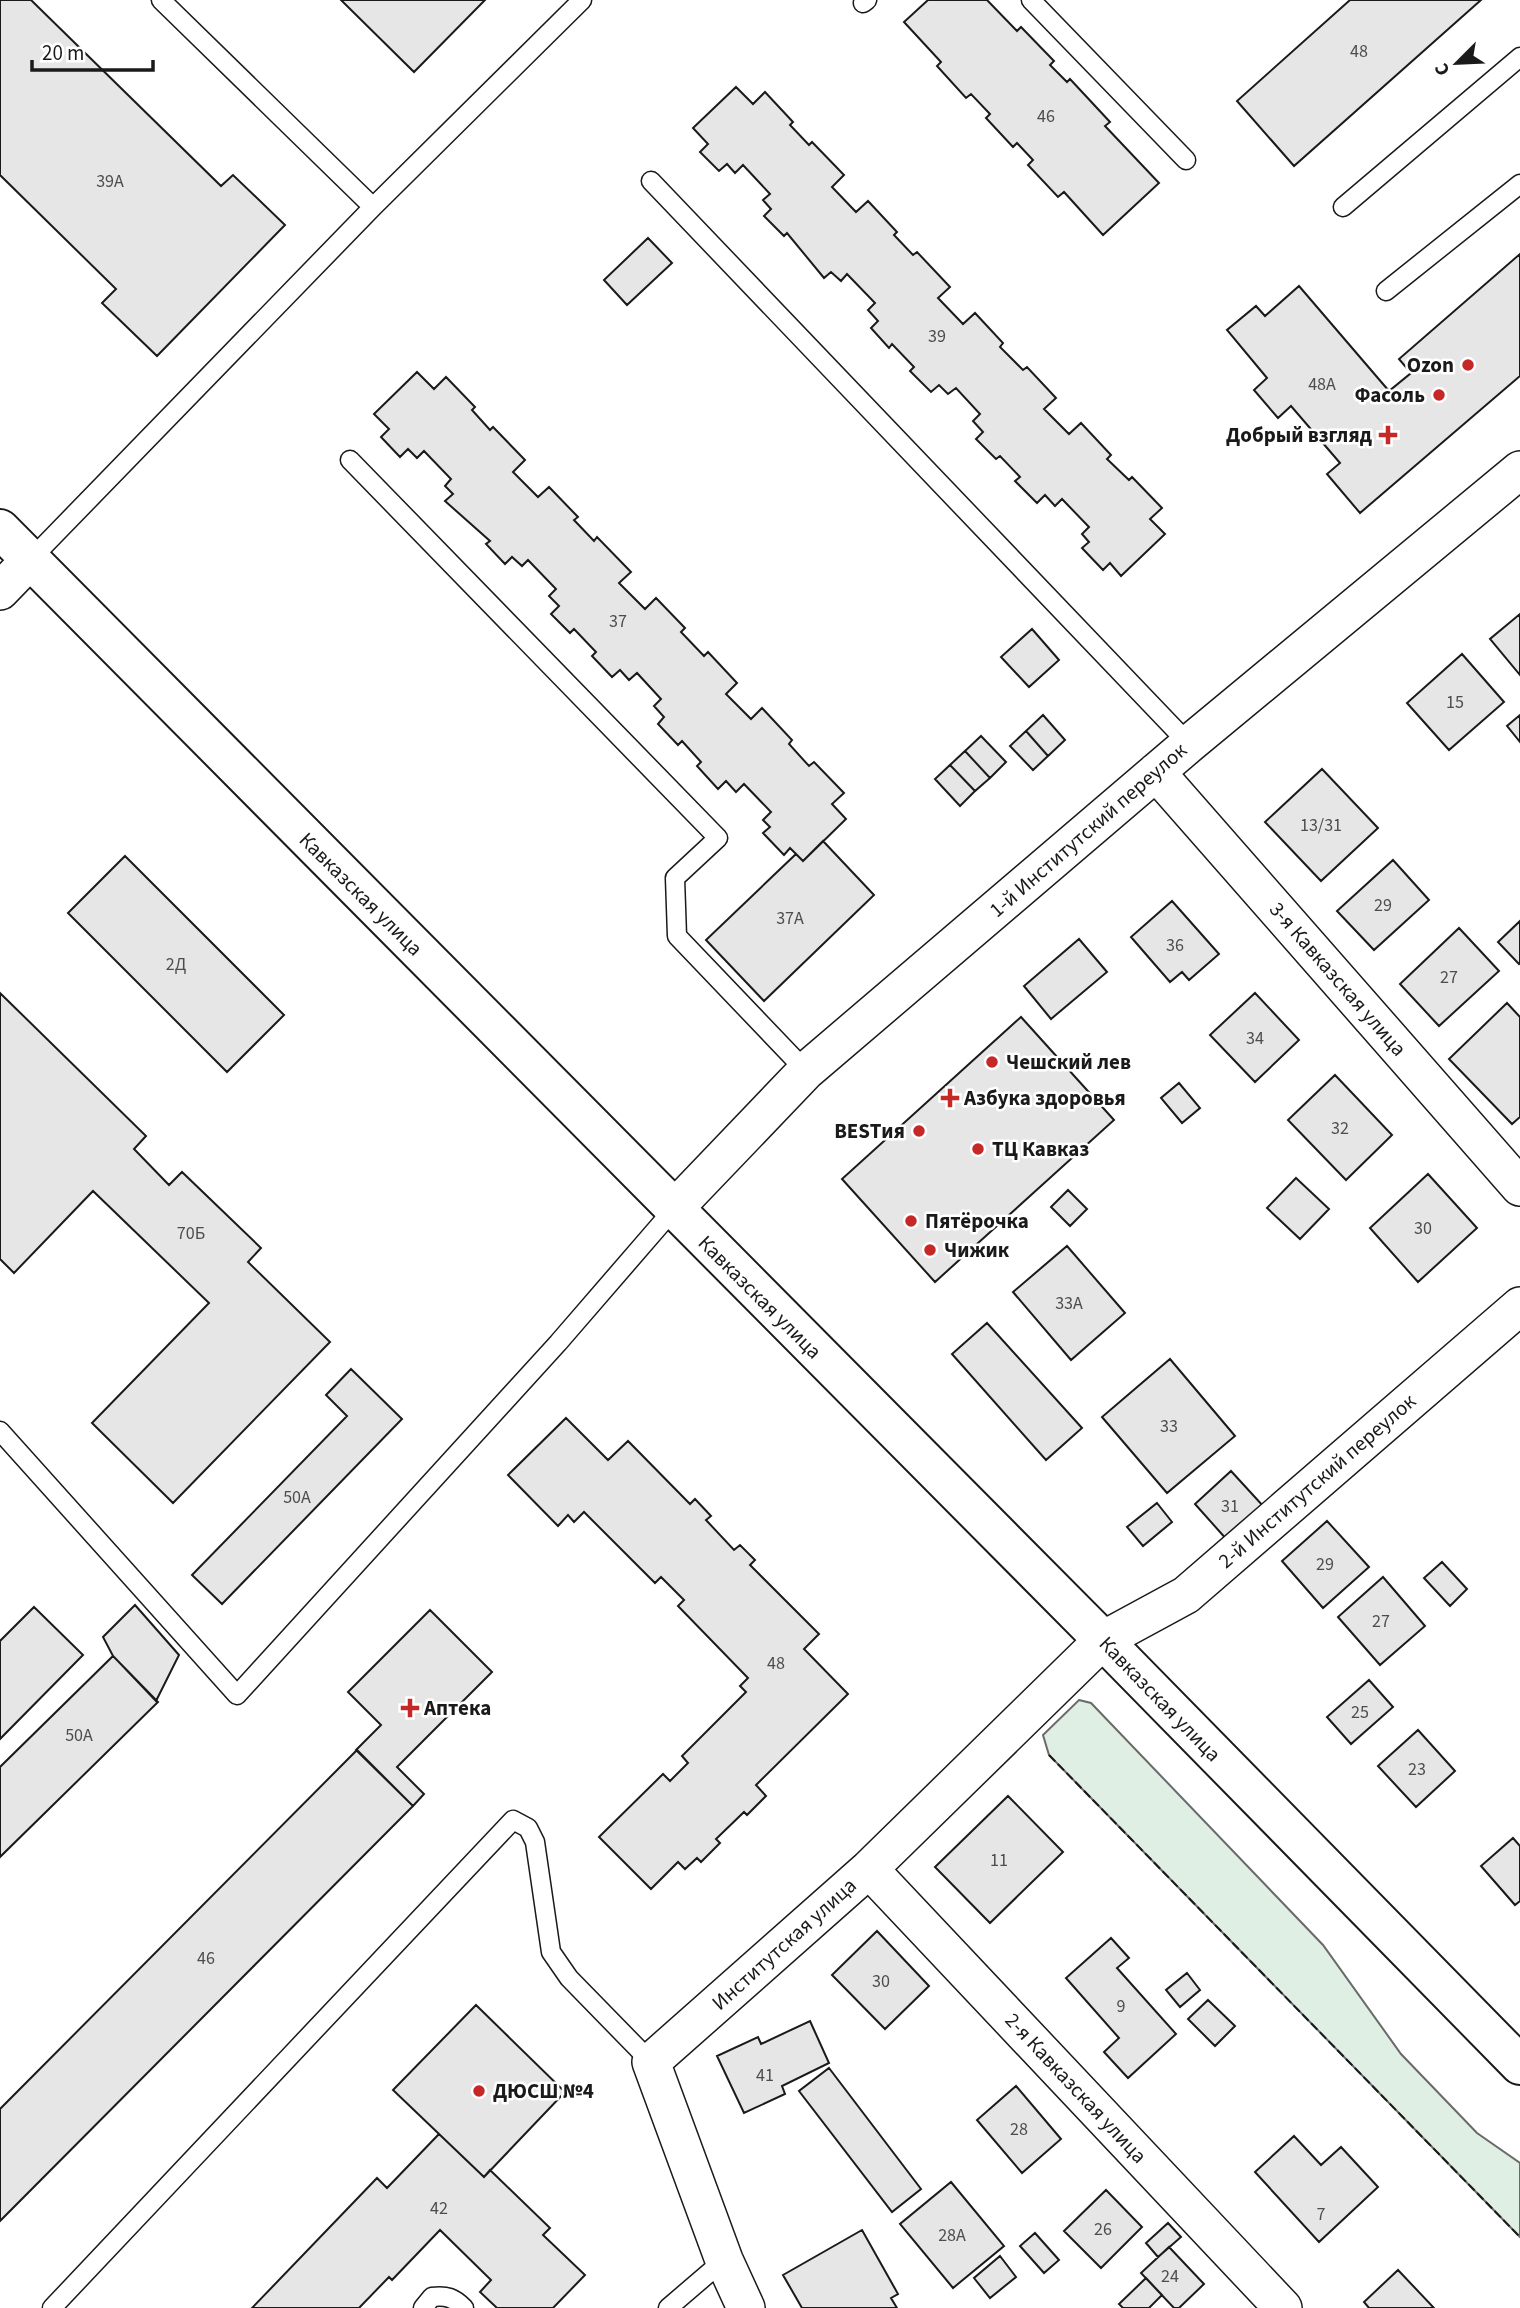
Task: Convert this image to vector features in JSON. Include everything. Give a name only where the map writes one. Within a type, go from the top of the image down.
[{"type":"main road","name":"Кавказская улица","points":[[0,529],[1103,1640],[1520,2066]]},
{"type":"street","name":"1-й Институтский переулок","points":[[674,1210],[806,1071],[1189,744],[1520,470]]},
{"type":"street","points":[[0,591],[31,559]]},
{"type":"street","name":"3-я Кавказская улица","points":[[1156,772],[1520,1187]]},
{"type":"street","name":"2-й Институтский переулок","points":[[1103,1640],[1186,1595],[1520,1306]]},
{"type":"street","name":"Институтская улица","points":[[651,2062],[869,1869],[1103,1640]]},
{"type":"street","name":"2-я Кавказская улица","points":[[869,1869],[1283,2308]]},
{"type":"street","points":[[651,2062],[724,2260],[746,2308]]},
{"type":"lane","points":[[161,0],[373,207]]},
{"type":"lane","points":[[31,559],[373,207],[582,0]]},
{"type":"lane","points":[[1031,0],[1186,160]]},
{"type":"lane","points":[[1343,208],[1520,57]]},
{"type":"lane","points":[[651,181],[1189,744]]},
{"type":"lane","points":[[1386,291],[1520,184]]},
{"type":"lane","points":[[350,460],[718,838],[675,878],[677,936],[806,1071]]},
{"type":"lane","points":[[0,1431],[237,1695],[558,1343],[674,1210]]},
{"type":"lane","points":[[52,2308],[513,1820],[528,1828],[535,1842],[551,1952],[569,1978],[651,2062]]},
{"type":"lane","points":[[668,2308],[724,2260]]},
{"type":"lane","points":[[423,2308],[432,2297],[443,2296],[454,2298],[464,2308]]},
{"type":"green space","points":[[1079,1700],[1091,1703],[1323,1945],[1401,2054],[1477,2133],[1520,2163],[1520,2237],[1049,1755],[1043,1735]]},
{"type":"building","points":[[0,0],[31,0],[221,186],[233,175],[285,225],[157,356],[102,303],[116,289],[0,175]]},
{"type":"building","points":[[341,0],[485,0],[414,72]]},
{"type":"building","points":[[928,0],[987,0],[1017,31],[1021,27],[1054,61],[1050,65],[1067,82],[1070,79],[1110,122],[1105,126],[1159,183],[1103,235],[1064,192],[1058,197],[1028,165],[1033,160],[1017,143],[1013,147],[986,118],[990,114],[971,94],[966,98],[937,66],[941,62],[904,22]]},
{"type":"building","points":[[1350,0],[1481,0],[1294,166],[1237,101]]},
{"type":"building","points":[[736,87],[753,104],[765,92],[793,122],[790,125],[809,145],[812,142],[844,175],[832,187],[856,212],[868,201],[897,232],[894,235],[913,255],[917,252],[950,287],[938,298],[963,324],[975,313],[1003,343],[1000,347],[1023,370],[1027,367],[1056,398],[1044,409],[1069,434],[1081,423],[1111,455],[1107,459],[1129,480],[1132,477],[1162,508],[1150,519],[1165,534],[1121,576],[1110,563],[1103,570],[1082,548],[1089,542],[1082,534],[1089,527],[1062,499],[1055,506],[1045,495],[1037,503],[1015,481],[1020,477],[1000,456],[996,459],[976,439],[983,432],[973,421],[980,414],[956,388],[948,394],[939,385],[931,392],[910,371],[914,367],[892,344],[889,348],[871,328],[878,321],[868,310],[875,303],[847,274],[841,281],[831,272],[824,278],[787,233],[784,236],[764,216],[771,209],[763,200],[770,194],[743,165],[735,173],[727,164],[719,171],[700,152],[708,144],[693,128]]},
{"type":"building","points":[[648,238],[672,263],[627,305],[604,280]]},
{"type":"building","points":[[1520,254],[1520,376],[1360,513],[1327,474],[1340,463],[1291,406],[1278,418],[1254,390],[1267,378],[1227,330],[1256,306],[1265,316],[1299,286],[1389,391],[1411,373],[1399,359]]},
{"type":"building","points":[[417,372],[434,389],[446,377],[475,407],[472,410],[490,430],[493,427],[525,460],[513,472],[538,497],[549,487],[578,517],[574,520],[594,541],[597,537],[631,572],[619,583],[645,609],[656,598],[685,628],[681,632],[704,656],[708,652],[737,683],[726,694],[751,719],[762,708],[792,740],[789,744],[809,766],[814,762],[844,793],[832,804],[846,819],[803,861],[790,848],[784,855],[763,833],[770,827],[763,820],[771,812],[744,784],[736,792],[726,781],[718,789],[697,766],[701,762],[682,741],[678,745],[658,724],[664,717],[654,706],[661,699],[637,673],[629,680],[620,670],[612,677],[592,656],[596,652],[574,629],[570,633],[551,614],[559,606],[549,596],[556,589],[528,560],[522,566],[512,557],[505,564],[486,544],[490,541],[445,501],[453,494],[445,486],[451,479],[424,451],[417,458],[408,449],[400,457],[381,437],[389,429],[374,414]]},
{"type":"building","points":[[1520,614],[1520,675],[1490,639]]},
{"type":"building","points":[[1032,629],[1059,660],[1029,687],[1001,657]]},
{"type":"building","points":[[1462,654],[1504,702],[1449,750],[1407,703]]},
{"type":"building","points":[[1043,715],[1065,740],[1048,756],[1026,731]]},
{"type":"building","points":[[1520,715],[1520,742],[1507,726]]},
{"type":"building","points":[[1026,731],[1048,756],[1033,770],[1010,746]]},
{"type":"building","points":[[981,736],[1006,762],[990,778],[965,751]]},
{"type":"building","points":[[965,751],[990,778],[975,791],[950,765]]},
{"type":"building","points":[[950,765],[975,791],[960,806],[935,779]]},
{"type":"building","points":[[1322,769],[1378,828],[1321,881],[1265,822]]},
{"type":"building","points":[[823,841],[874,895],[764,1001],[706,940],[796,854],[803,861]]},
{"type":"building","points":[[125,856],[284,1015],[227,1072],[68,913]]},
{"type":"building","points":[[1393,860],[1429,900],[1374,950],[1337,911]]},
{"type":"building","points":[[1172,901],[1219,954],[1189,980],[1182,972],[1170,982],[1131,937]]},
{"type":"building","points":[[1520,921],[1520,963],[1519,964],[1498,942]]},
{"type":"building","points":[[1459,928],[1499,971],[1439,1026],[1400,984]]},
{"type":"building","points":[[1079,939],[1107,972],[1051,1019],[1024,986]]},
{"type":"building","points":[[0,993],[146,1136],[134,1149],[169,1185],[182,1172],[261,1248],[248,1262],[330,1342],[173,1503],[92,1423],[209,1303],[93,1191],[14,1273],[0,1259]]},
{"type":"building","points":[[1255,993],[1299,1040],[1255,1082],[1210,1035]]},
{"type":"building","points":[[1507,1003],[1520,1017],[1520,1117],[1512,1124],[1449,1059]]},
{"type":"building","name":"ТЦ Кавказ","points":[[1021,1017],[1114,1120],[935,1282],[842,1179]]},
{"type":"building","points":[[1335,1075],[1392,1135],[1346,1180],[1288,1120]]},
{"type":"building","points":[[1179,1083],[1200,1108],[1182,1123],[1161,1098]]},
{"type":"building","points":[[1428,1174],[1477,1228],[1418,1282],[1370,1228]]},
{"type":"building","points":[[1296,1178],[1329,1209],[1300,1239],[1267,1208]]},
{"type":"building","points":[[1068,1190],[1087,1209],[1070,1226],[1051,1207]]},
{"type":"building","points":[[1067,1246],[1125,1313],[1071,1360],[1013,1292]]},
{"type":"building","points":[[987,1323],[1082,1428],[1046,1460],[952,1354]]},
{"type":"building","points":[[1170,1359],[1235,1436],[1167,1493],[1102,1417]]},
{"type":"building","points":[[351,1369],[402,1419],[222,1604],[192,1575],[347,1416],[326,1395]]},
{"type":"building","points":[[566,1418],[608,1460],[628,1441],[690,1504],[695,1499],[711,1516],[706,1520],[734,1550],[740,1545],[755,1560],[750,1565],[819,1634],[804,1649],[848,1694],[756,1785],[766,1796],[747,1815],[744,1812],[716,1839],[720,1843],[701,1862],[697,1858],[685,1869],[678,1862],[651,1889],[599,1837],[663,1774],[670,1781],[688,1763],[682,1756],[746,1692],[740,1686],[748,1678],[678,1606],[684,1600],[661,1577],[655,1583],[584,1512],[574,1522],[568,1515],[558,1526],[508,1475]]},
{"type":"building","points":[[1231,1471],[1264,1507],[1228,1541],[1195,1504]]},
{"type":"building","points":[[1157,1503],[1172,1522],[1143,1546],[1127,1527]]},
{"type":"building","points":[[1327,1521],[1369,1567],[1323,1608],[1282,1561]]},
{"type":"building","points":[[1442,1562],[1467,1589],[1450,1606],[1424,1578]]},
{"type":"building","points":[[1383,1577],[1425,1626],[1380,1665],[1338,1617]]},
{"type":"building","points":[[135,1605],[179,1655],[156,1701],[113,1656],[103,1637]]},
{"type":"building","points":[[34,1607],[83,1655],[0,1739],[0,1641]]},
{"type":"building","name":"Аптека","points":[[430,1610],[492,1672],[397,1767],[424,1794],[413,1806],[356,1750],[381,1725],[348,1692]]},
{"type":"building","points":[[113,1656],[158,1702],[0,1857],[0,1767]]},
{"type":"building","points":[[1369,1680],[1393,1707],[1351,1744],[1327,1717]]},
{"type":"building","points":[[1418,1730],[1455,1771],[1416,1807],[1378,1766]]},
{"type":"building","points":[[357,1750],[413,1806],[0,2221],[0,2109]]},
{"type":"building","points":[[1008,1796],[1063,1852],[990,1923],[935,1867]]},
{"type":"building","points":[[1513,1838],[1520,1846],[1520,1901],[1515,1905],[1481,1866]]},
{"type":"building","points":[[877,1931],[929,1986],[885,2029],[832,1975]]},
{"type":"building","points":[[1111,1938],[1129,1958],[1117,1968],[1176,2034],[1128,2078],[1104,2052],[1119,2038],[1066,1978]]},
{"type":"building","points":[[1187,1973],[1200,1990],[1180,2007],[1166,1990]]},
{"type":"building","points":[[1208,2000],[1235,2026],[1215,2046],[1188,2019]]},
{"type":"building","name":"ДЮСШ №4","points":[[476,2005],[565,2092],[484,2177],[393,2090]]},
{"type":"building","points":[[810,2021],[829,2063],[782,2086],[785,2094],[744,2113],[717,2056],[758,2037],[761,2044]]},
{"type":"building","points":[[829,2068],[921,2189],[892,2212],[799,2091]]},
{"type":"building","points":[[1016,2086],[1061,2139],[1022,2173],[977,2120]]},
{"type":"building","points":[[439,2134],[484,2177],[490,2170],[550,2228],[543,2235],[585,2275],[553,2308],[497,2308],[480,2292],[491,2280],[440,2230],[392,2280],[389,2277],[359,2308],[252,2308],[377,2178],[387,2188]]},
{"type":"building","points":[[1294,2136],[1321,2165],[1341,2147],[1378,2187],[1319,2242],[1255,2172]]},
{"type":"building","points":[[951,2182],[1004,2246],[953,2288],[900,2224]]},
{"type":"building","points":[[1106,2190],[1142,2227],[1101,2268],[1064,2231]]},
{"type":"building","points":[[1168,2223],[1181,2237],[1158,2257],[1146,2243]]},
{"type":"building","points":[[862,2230],[898,2294],[891,2298],[897,2308],[802,2308],[783,2275]]},
{"type":"building","points":[[1035,2233],[1059,2260],[1044,2273],[1020,2246]]},
{"type":"building","points":[[1169,2247],[1204,2284],[1179,2308],[1174,2308],[1141,2273]]},
{"type":"building","points":[[1000,2256],[1016,2277],[990,2298],[974,2278]]},
{"type":"building","points":[[1398,2270],[1434,2308],[1369,2308],[1364,2302]]},
{"type":"building","points":[[1146,2278],[1162,2295],[1149,2308],[1123,2308],[1119,2304]]},
{"type":"fence","points":[[1049,1755],[1520,2237]]},
{"type":"place","name":"Ozon","points":[[1468,365]]},
{"type":"place","name":"Фасоль","points":[[1439,395]]},
{"type":"place","name":"Добрый взгляд","points":[[1388,435]]},
{"type":"place","name":"Чешский лев","points":[[992,1062]]},
{"type":"place","name":"Азбука здоровья","points":[[950,1098]]},
{"type":"place","name":"BESTия","points":[[919,1131]]},
{"type":"place","name":"ТЦ Кавказ","points":[[978,1149]]},
{"type":"place","name":"Пятёрочка","points":[[911,1221]]},
{"type":"place","name":"Чижик","points":[[930,1250]]},
{"type":"place","name":"Аптека","points":[[410,1708]]},
{"type":"place","name":"ДЮСШ №4","points":[[479,2091]]}]
